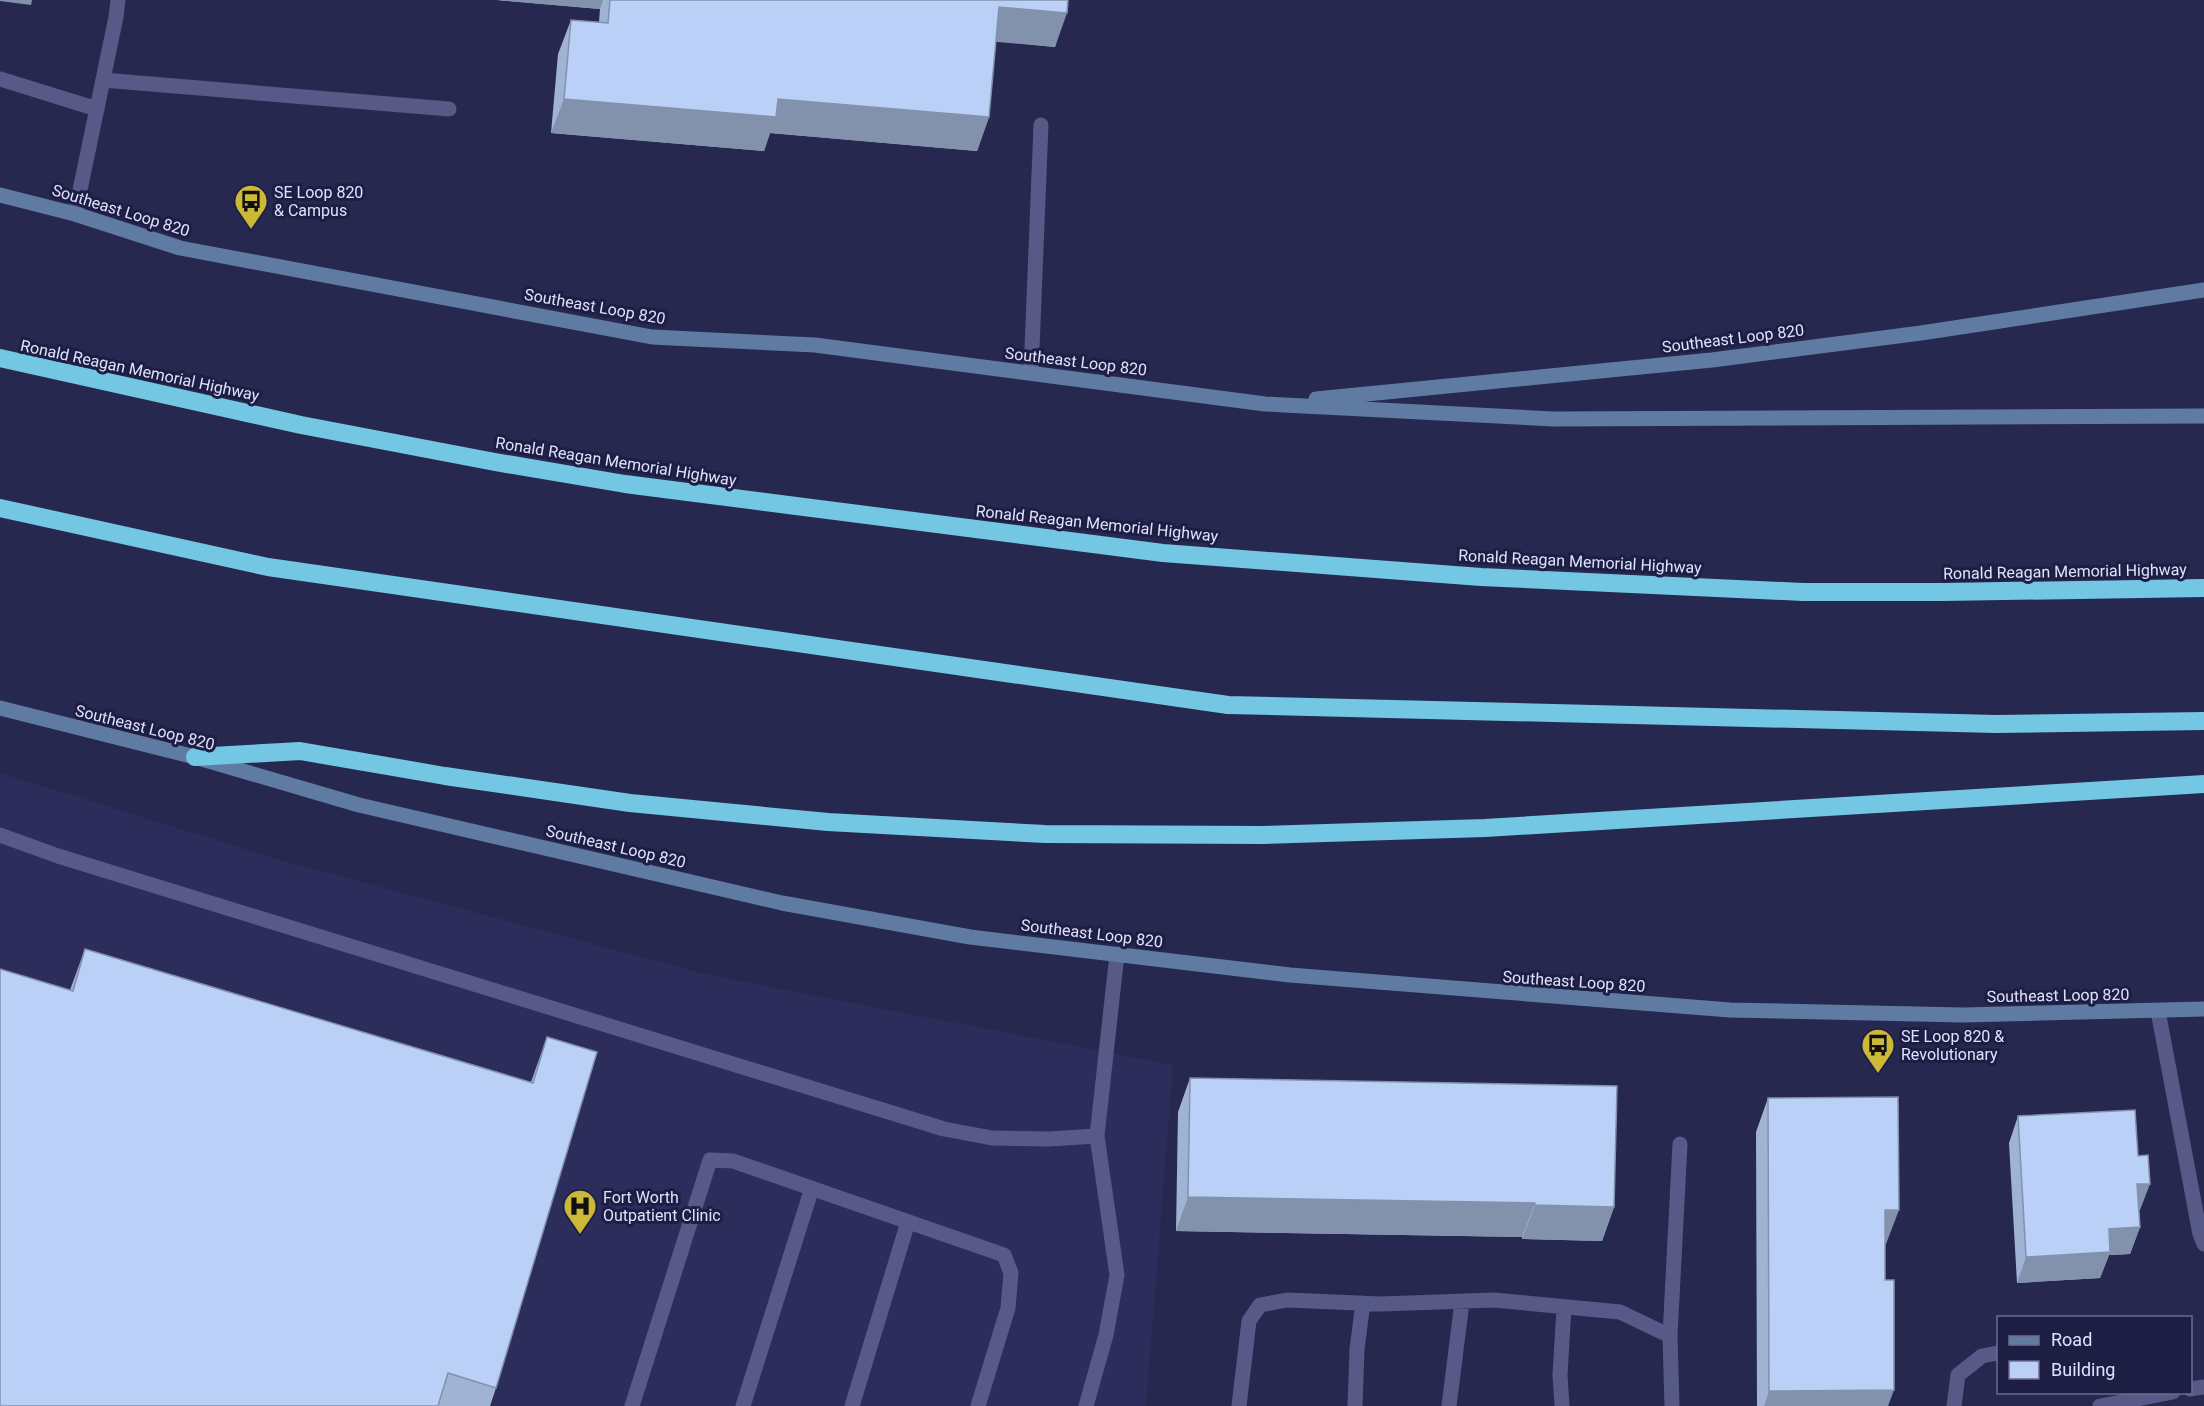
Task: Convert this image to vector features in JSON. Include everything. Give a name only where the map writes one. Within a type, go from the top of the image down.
[{"type":"highway","name":"Ronald Reagan Memorial Highway","points":[[0,358],[302,425],[603,480],[841,513],[1163,553],[1480,577],[1803,592],[2204,588]]},
{"type":"highway","points":[[0,508],[268,567],[1228,705],[1996,724],[2204,721]]},
{"type":"highway","points":[[195,757],[300,751],[445,776],[630,803],[828,822],[1044,834],[1263,835],[1485,828],[2204,784]]},
{"type":"main road","name":"Southeast Loop 820","points":[[0,195],[75,214],[180,248],[652,337],[815,345],[1265,404],[1553,419],[2204,416]]},
{"type":"main road","name":"Southeast Loop 820","points":[[1265,404],[1712,360],[1921,333],[2204,290]]},
{"type":"main road","name":"Southeast Loop 820","points":[[0,708],[195,757],[359,805],[782,903],[970,937],[1301,976],[1730,1010],[1963,1015],[2204,1009]]},
{"type":"street","points":[[75,214],[104,80],[118,0]]},
{"type":"street","points":[[0,79],[97,109]]},
{"type":"street","points":[[104,80],[449,109]]},
{"type":"street","points":[[1031,373],[1041,125]]},
{"type":"street","points":[[0,835],[58,856],[944,1129],[992,1138],[1049,1139],[1097,1136]]},
{"type":"street","points":[[1086,1406],[1106,1335],[1117,1275],[1097,1136],[1117,954]]},
{"type":"street","points":[[2158,1011],[2200,1234],[2204,1244]]},
{"type":"street","points":[[1672,1406],[1670,1336],[1680,1144]]},
{"type":"street","points":[[632,1406],[710,1160],[733,1161],[1004,1255],[1011,1273],[1008,1308],[978,1406]]},
{"type":"street","points":[[743,1406],[812,1188]]},
{"type":"street","points":[[852,1406],[908,1222]]},
{"type":"street","points":[[1239,1406],[1249,1321],[1260,1305],[1287,1300],[1363,1303],[1494,1300],[1620,1312],[1670,1336]]},
{"type":"street","points":[[1449,1406],[1462,1302]]},
{"type":"street","points":[[1355,1406],[1357,1349],[1363,1303]]},
{"type":"street","points":[[1562,1406],[1560,1375],[1564,1307]]},
{"type":"street","points":[[1954,1406],[1958,1375],[1982,1356],[1997,1353]]},
{"type":"street","points":[[2100,1406],[2163,1394]]},
{"type":"shaded area","name":"Fort Worth Outpatient Clinic","points":[[0,773],[287,862],[708,975],[1173,1065],[1146,1406],[0,1406]]},
{"type":"building","points":[[610,0],[1068,0],[1067,13],[999,7],[989,117],[778,99],[776,117],[564,99],[571,20],[608,23]]},
{"type":"building","points":[[85,949],[533,1083],[547,1037],[597,1052],[496,1388],[448,1373],[438,1406],[0,1406],[0,969],[73,991]]},
{"type":"building","points":[[1190,1078],[1617,1086],[1614,1207],[1535,1205],[1535,1203],[1188,1197]]},
{"type":"building","points":[[1898,1097],[1899,1210],[1885,1210],[1885,1280],[1894,1280],[1894,1390],[1769,1391],[1768,1098]]},
{"type":"building","points":[[2135,1110],[2138,1156],[2148,1155],[2150,1184],[2137,1184],[2140,1227],[2109,1229],[2110,1252],[2026,1257],[2018,1116]]},
{"type":"place","name":"SE Loop 820 & Campus","points":[[251,230]]},
{"type":"place","name":"SE Loop 820 & Revolutionary","points":[[1878,1074]]},
{"type":"place","name":"Fort Worth Outpatient Clinic","points":[[580,1235]]}]
